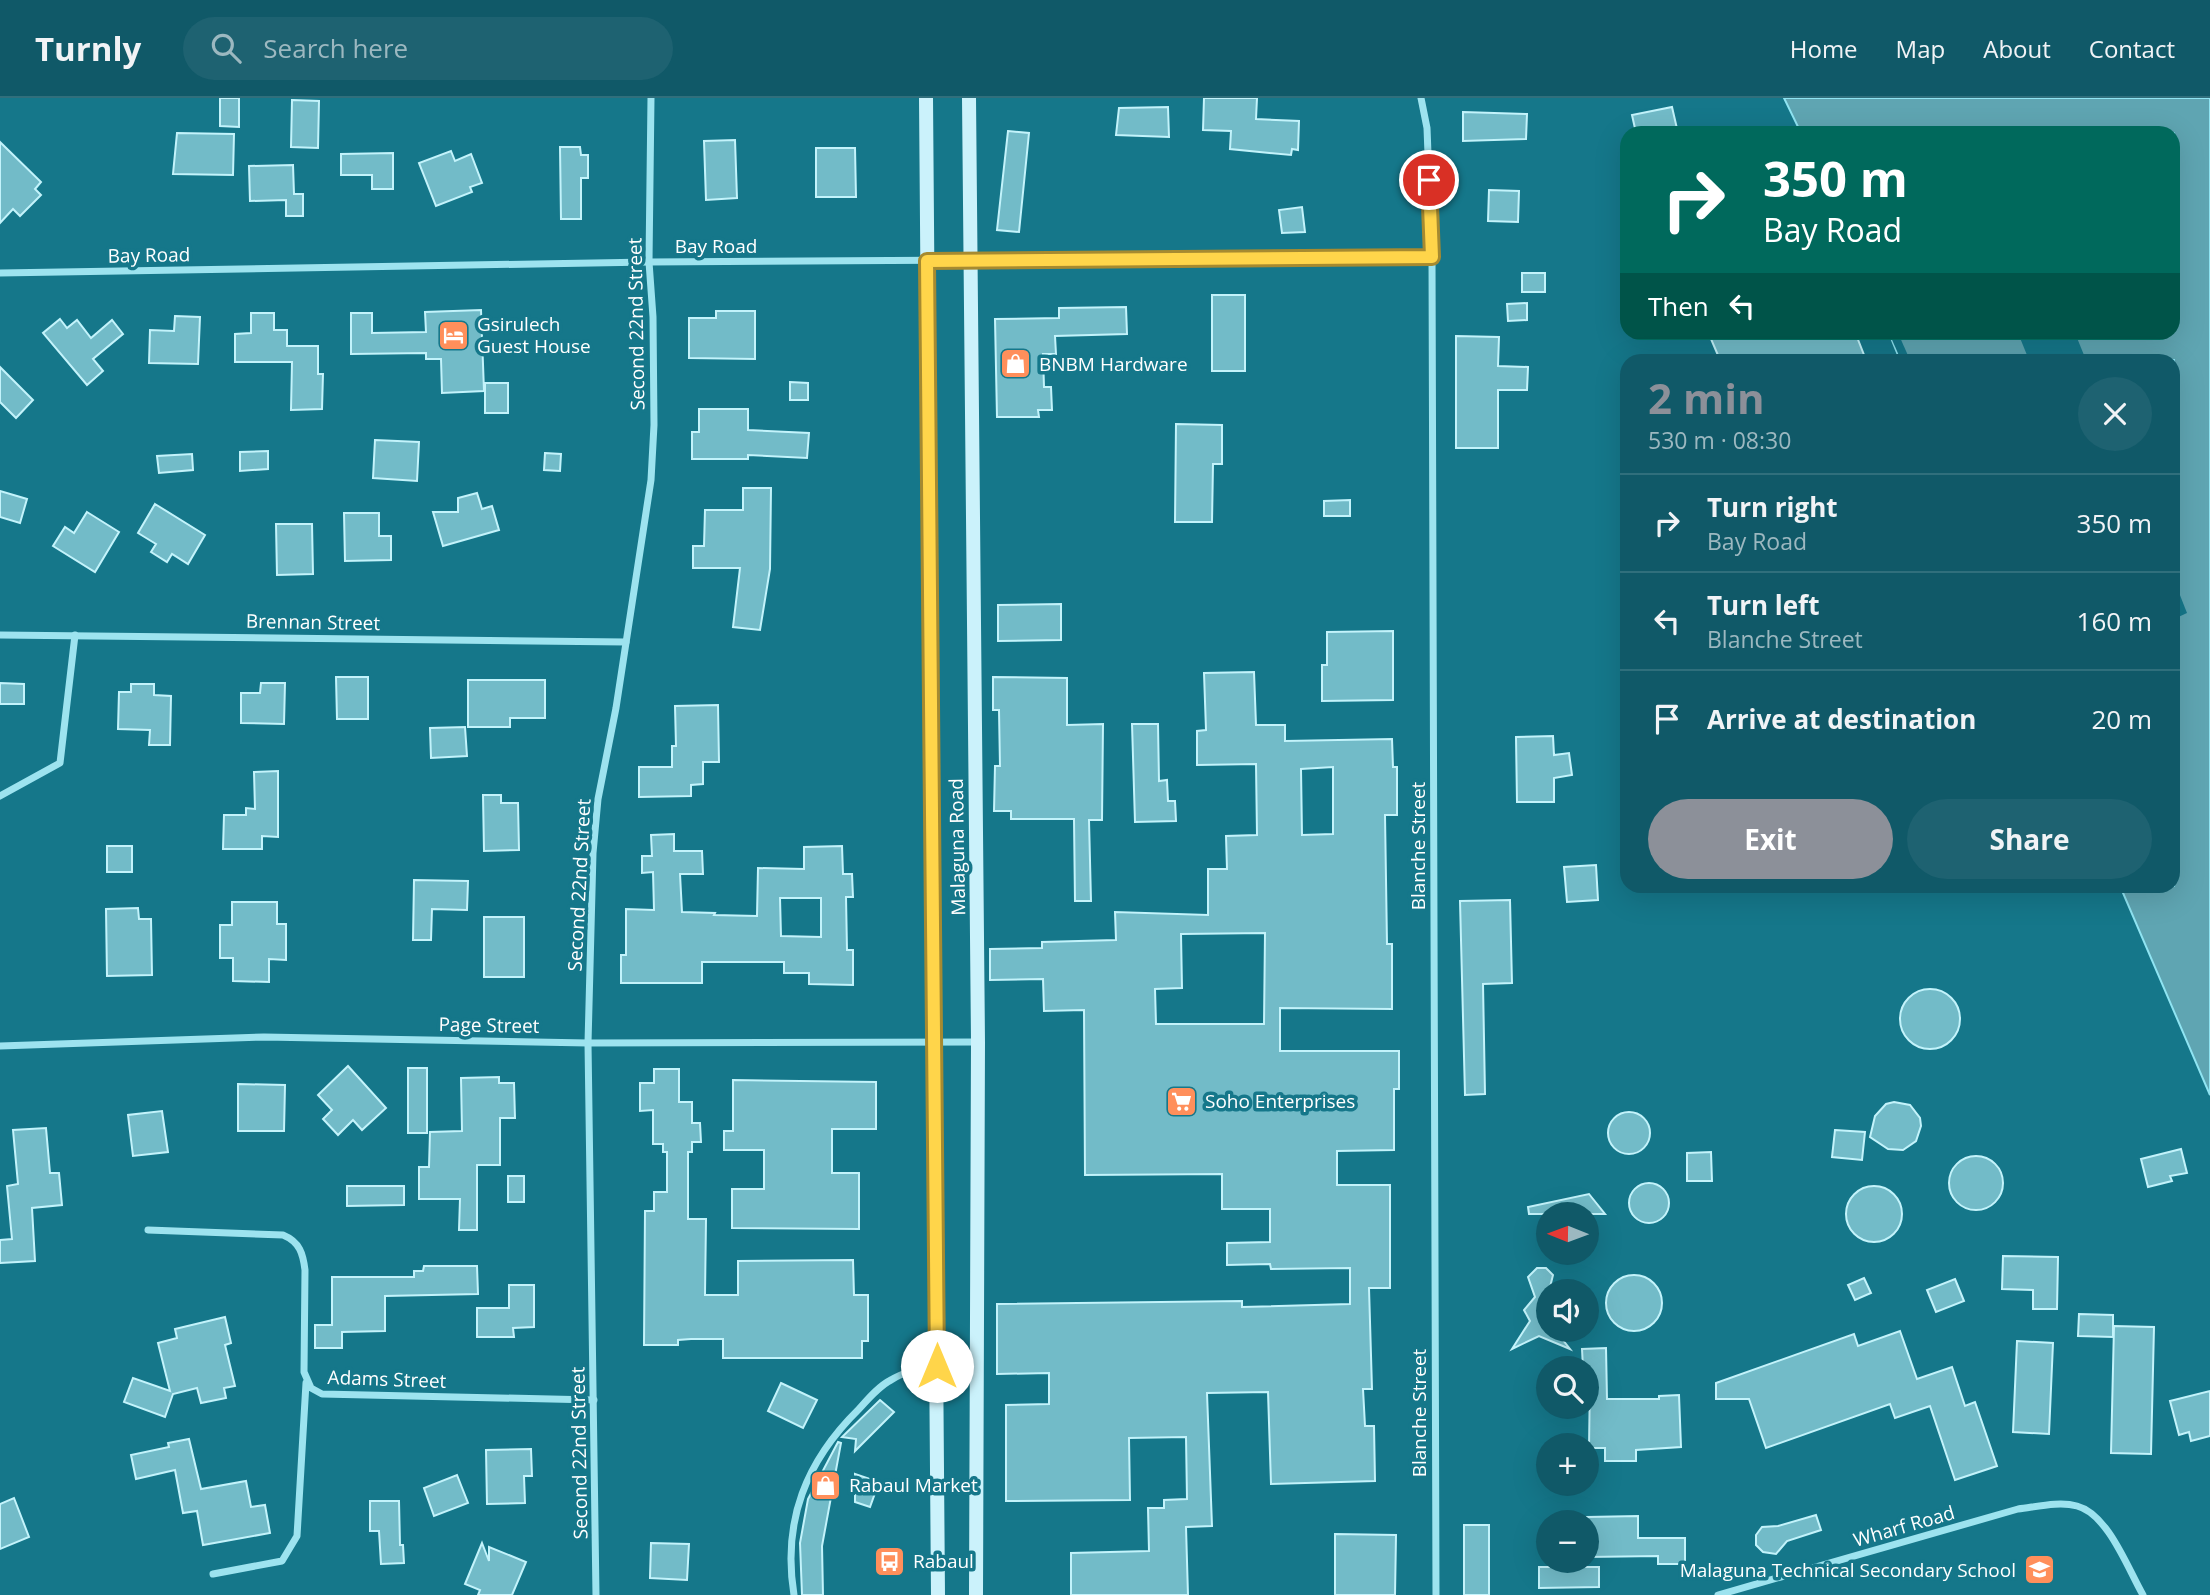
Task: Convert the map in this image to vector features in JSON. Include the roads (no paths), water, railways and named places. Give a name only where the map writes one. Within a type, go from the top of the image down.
[{"type":"street","name":"Second 22nd Street","points":[[596,1595],[588,1043],[594,827],[626,642],[653,456],[653,317],[649,262],[651,98]]},
{"type":"street","name":"Malaguna Road","points":[[926,98],[939,1595]]},
{"type":"street","name":"Malaguna Road","points":[[969,98],[978,1042],[976,1595]]},
{"type":"street","name":"Blanche Street","points":[[1421,98],[1427,128],[1432,257],[1436,1595]]},
{"type":"street","name":"Bay Road","points":[[0,273],[649,262],[1432,257]]},
{"type":"street","name":"Brennan Street","points":[[0,635],[626,642]]},
{"type":"street","points":[[0,796],[60,763],[75,635]]},
{"type":"street","name":"Page Street","points":[[0,1046],[264,1037],[588,1043],[978,1042]]},
{"type":"street","name":"Adams Street","points":[[148,1230],[283,1236],[296,1242],[303,1255],[305,1270],[303,1362],[306,1382],[315,1391],[334,1396],[594,1400]]},
{"type":"street","points":[[794,1595],[789,1550],[800,1500],[821,1451],[837,1430],[888,1381],[909,1371],[937,1366]]},
{"type":"street","points":[[213,1574],[282,1561],[297,1536],[306,1382]]},
{"type":"street","name":"Wharf Road","points":[[1718,1595],[2018,1509],[2059,1505],[2078,1506],[2100,1518],[2143,1595]]},
{"type":"water","points":[[1784,98],[2210,98],[2210,1095],[2123,893],[2180,893],[2180,354],[1898,354],[1892,340],[2180,340],[2180,126],[1798,126]]},
{"type":"place","name":"Gsirulech Guest House","points":[[454,335]]},
{"type":"place","name":"BNBM Hardware","points":[[1016,364]]},
{"type":"place","name":"Soho Enterprises","points":[[1182,1101]]},
{"type":"place","name":"Rabaul Market","points":[[826,1485]]},
{"type":"place","name":"Rabaul","points":[[890,1561]]},
{"type":"place","name":"Malaguna Technical Secondary School","points":[[2039,1570]]}]
